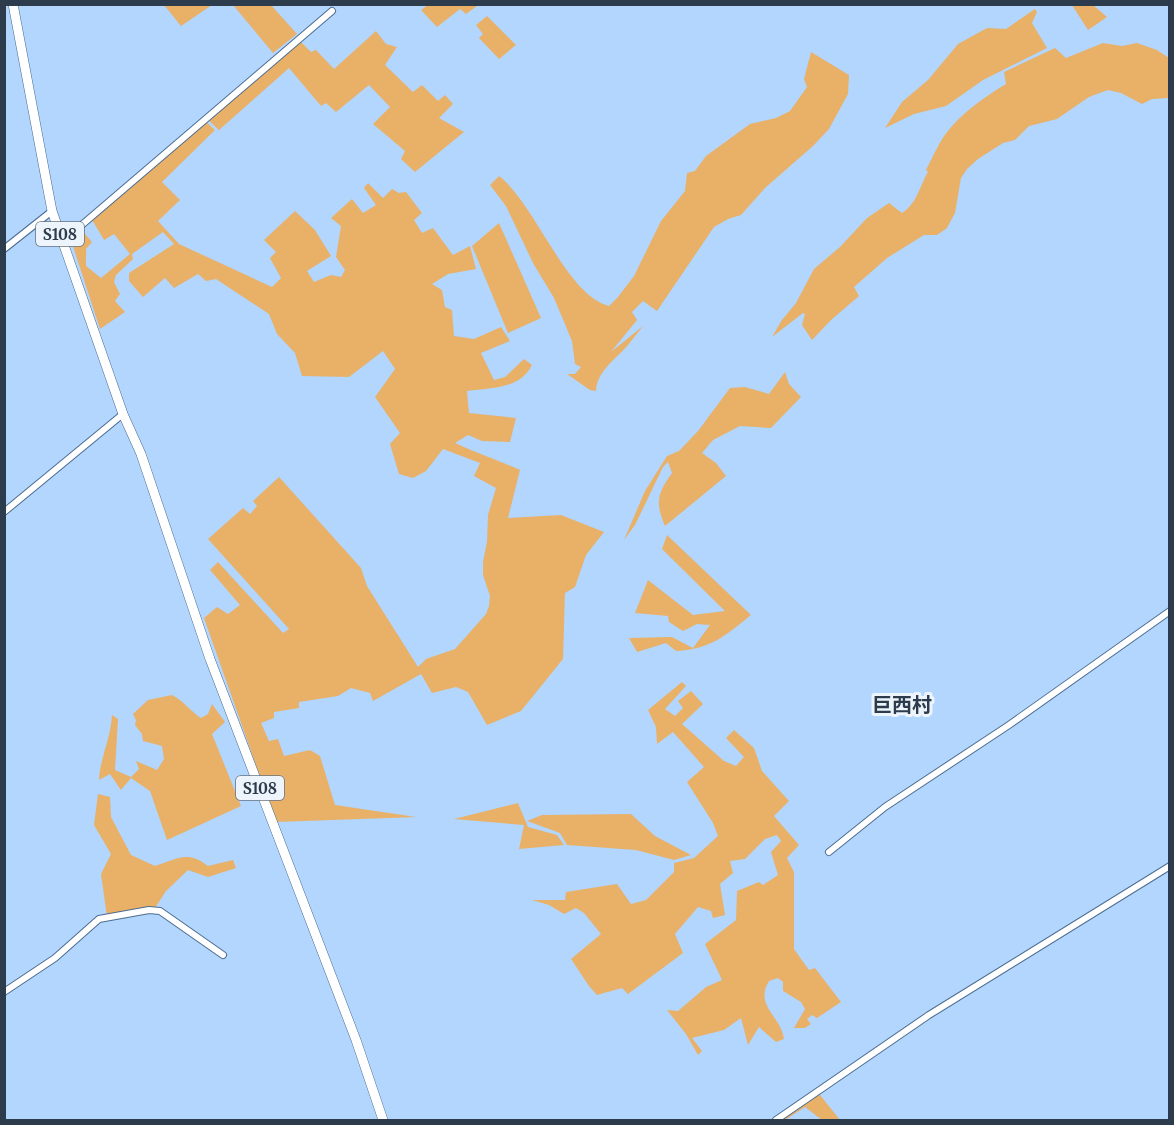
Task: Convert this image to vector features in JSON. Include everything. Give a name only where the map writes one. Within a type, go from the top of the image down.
[{"type":"main road","name":"S108","points":[[13,4],[52,211],[123,414],[141,454],[210,659],[352,1029],[383,1120]]},
{"type":"street","points":[[63,241],[332,11]]},
{"type":"street","points":[[4,249],[52,211]]},
{"type":"street","points":[[4,512],[123,414]]},
{"type":"street","points":[[829,852],[885,807],[1009,725],[1170,611]]},
{"type":"street","points":[[776,1120],[929,1015],[1170,866]]},
{"type":"street","points":[[4,992],[55,958],[99,919],[149,910],[160,911],[223,955]]},
{"type":"shaded area","points":[[164,5],[212,5],[181,26]]},
{"type":"shaded area","points":[[233,5],[271,5],[297,34],[273,53]]},
{"type":"shaded area","points":[[428,5],[477,6],[466,14],[460,9],[437,27],[421,10]]},
{"type":"shaded area","points":[[1072,5],[1093,5],[1107,17],[1088,30]]},
{"type":"shaded area","points":[[1035,9],[1037,12],[1032,23],[1047,48],[983,80],[946,106],[914,114],[885,128],[902,102],[928,80],[958,44],[987,28],[1006,29]]},
{"type":"shaded area","points":[[487,16],[516,45],[499,59],[479,38],[483,34],[476,25]]},
{"type":"shaded area","points":[[376,31],[386,44],[397,47],[385,65],[413,92],[422,85],[438,101],[445,95],[453,104],[439,118],[464,132],[415,172],[401,159],[405,151],[373,124],[390,107],[369,85],[336,112],[326,103],[321,106],[289,68],[219,130],[206,118],[298,39],[311,52],[316,50],[334,69]]},
{"type":"shaded area","points":[[1103,43],[1122,46],[1137,43],[1157,50],[1169,58],[1169,98],[1152,99],[1142,104],[1121,93],[1108,90],[1089,97],[1057,119],[1029,126],[1015,140],[1003,143],[967,169],[961,178],[955,213],[947,228],[937,235],[924,235],[887,258],[854,287],[859,296],[812,340],[802,325],[805,314],[803,313],[772,337],[783,318],[782,320],[796,303],[814,269],[840,247],[867,218],[889,203],[902,213],[912,204],[928,172],[926,170],[944,136],[972,107],[1006,84],[1004,72],[1055,48],[1066,58]]},
{"type":"shaded area","points":[[811,52],[849,75],[848,94],[829,129],[765,188],[741,215],[714,227],[657,311],[643,301],[632,312],[637,320],[611,352],[643,326],[603,371],[596,391],[590,390],[567,374],[575,374],[581,367],[575,364],[572,341],[554,298],[533,263],[506,206],[490,185],[499,176],[513,189],[565,268],[593,298],[609,306],[634,276],[661,221],[685,191],[687,173],[695,171],[706,156],[750,124],[776,118],[790,111],[807,87],[804,79]]},
{"type":"shaded area","points":[[204,120],[215,130],[162,182],[180,200],[158,221],[179,244],[272,287],[281,278],[270,258],[276,252],[264,240],[295,211],[315,230],[331,256],[307,271],[314,282],[331,275],[341,277],[345,270],[336,257],[341,226],[331,218],[352,199],[363,213],[376,205],[364,188],[368,183],[383,198],[392,189],[399,193],[406,192],[422,213],[414,220],[422,233],[433,228],[453,255],[470,246],[476,269],[448,274],[432,284],[442,290],[445,307],[452,310],[454,336],[474,339],[501,327],[510,341],[481,353],[494,380],[505,377],[524,359],[532,365],[527,373],[513,383],[495,388],[467,391],[469,413],[516,418],[510,442],[482,441],[468,435],[455,443],[520,470],[508,518],[561,515],[604,532],[586,555],[575,587],[565,593],[563,659],[521,711],[487,725],[468,692],[456,687],[432,693],[421,674],[373,701],[370,693],[351,688],[338,696],[299,702],[299,708],[274,712],[274,718],[261,723],[269,741],[278,739],[284,756],[310,750],[320,756],[335,805],[416,817],[276,822],[204,618],[217,607],[228,614],[240,605],[210,570],[218,562],[283,633],[289,629],[208,539],[243,508],[250,514],[257,506],[253,501],[279,477],[361,568],[367,586],[418,667],[426,659],[455,649],[486,614],[490,596],[483,575],[483,562],[487,542],[488,515],[496,488],[474,476],[480,463],[443,449],[426,471],[413,478],[399,474],[390,444],[400,433],[375,397],[395,369],[383,351],[349,377],[302,376],[295,353],[277,334],[269,314],[216,279],[206,281],[198,274],[174,288],[165,278],[143,297],[129,281],[129,273],[174,244],[163,232],[132,254],[133,259],[116,275],[114,282],[120,294],[115,301],[125,312],[100,329],[70,237],[80,228],[92,242],[86,249],[86,266],[101,278],[130,254],[114,234],[104,240],[91,218]]},
{"type":"shaded area","points":[[499,223],[541,318],[508,333],[472,246]]},
{"type":"shaded area","points":[[785,372],[789,384],[801,397],[771,428],[740,426],[713,440],[702,453],[716,463],[726,476],[665,526],[659,498],[672,473],[668,462],[663,467],[635,525],[624,540],[645,491],[667,456],[679,451],[698,431],[730,388],[745,387],[769,394]]},
{"type":"shaded area","points":[[667,535],[751,615],[717,640],[699,647],[676,651],[666,643],[637,652],[629,638],[672,637],[693,648],[710,625],[697,624],[683,631],[669,622],[668,616],[635,613],[648,580],[693,615],[725,611],[662,549]]},
{"type":"shaded area","points":[[682,682],[686,686],[665,709],[675,716],[683,708],[678,701],[691,691],[703,704],[682,724],[724,761],[736,766],[744,757],[726,738],[734,730],[754,748],[762,771],[789,801],[774,816],[799,845],[787,858],[794,872],[794,949],[809,970],[815,968],[841,1002],[817,1018],[812,1015],[807,1019],[811,1024],[805,1028],[794,1028],[805,1009],[801,1002],[783,991],[783,982],[778,978],[769,981],[765,990],[766,1004],[782,1031],[784,1039],[776,1042],[759,1027],[748,1045],[741,1018],[724,1030],[692,1038],[702,1051],[698,1055],[686,1034],[667,1010],[678,1011],[706,987],[722,980],[705,944],[736,920],[737,891],[759,882],[763,885],[778,875],[771,852],[781,841],[777,835],[765,839],[745,859],[730,861],[733,873],[720,884],[725,915],[713,918],[711,911],[698,907],[675,934],[683,953],[628,994],[622,988],[597,995],[571,959],[601,934],[584,913],[576,908],[564,914],[549,905],[532,900],[565,900],[566,892],[617,884],[631,904],[646,900],[674,872],[674,863],[694,858],[718,836],[713,823],[687,782],[704,767],[673,732],[657,744],[656,727],[648,710]]},
{"type":"shaded area","points":[[172,695],[201,718],[208,714],[212,704],[225,722],[212,734],[241,806],[167,840],[150,791],[131,778],[121,790],[110,774],[99,780],[112,715],[118,719],[115,770],[131,777],[139,769],[136,761],[157,770],[164,759],[162,746],[143,741],[142,734],[135,725],[136,720],[133,714],[148,700]]},
{"type":"shaded area","points":[[98,794],[110,797],[111,817],[131,855],[155,866],[188,857],[208,866],[233,860],[236,868],[208,877],[188,870],[166,891],[155,908],[107,917],[101,874],[111,854],[94,825]]},
{"type":"shaded area","points":[[518,803],[528,827],[557,835],[564,845],[519,849],[524,825],[454,819]]},
{"type":"shaded area","points":[[631,814],[655,836],[691,855],[674,860],[636,850],[567,845],[560,833],[527,821],[542,815]]},
{"type":"shaded area","points":[[816,1090],[840,1120],[822,1120],[805,1107],[785,1120],[772,1120]]},
{"type":"district","name":"巨西村","points":[[902,704]]}]
